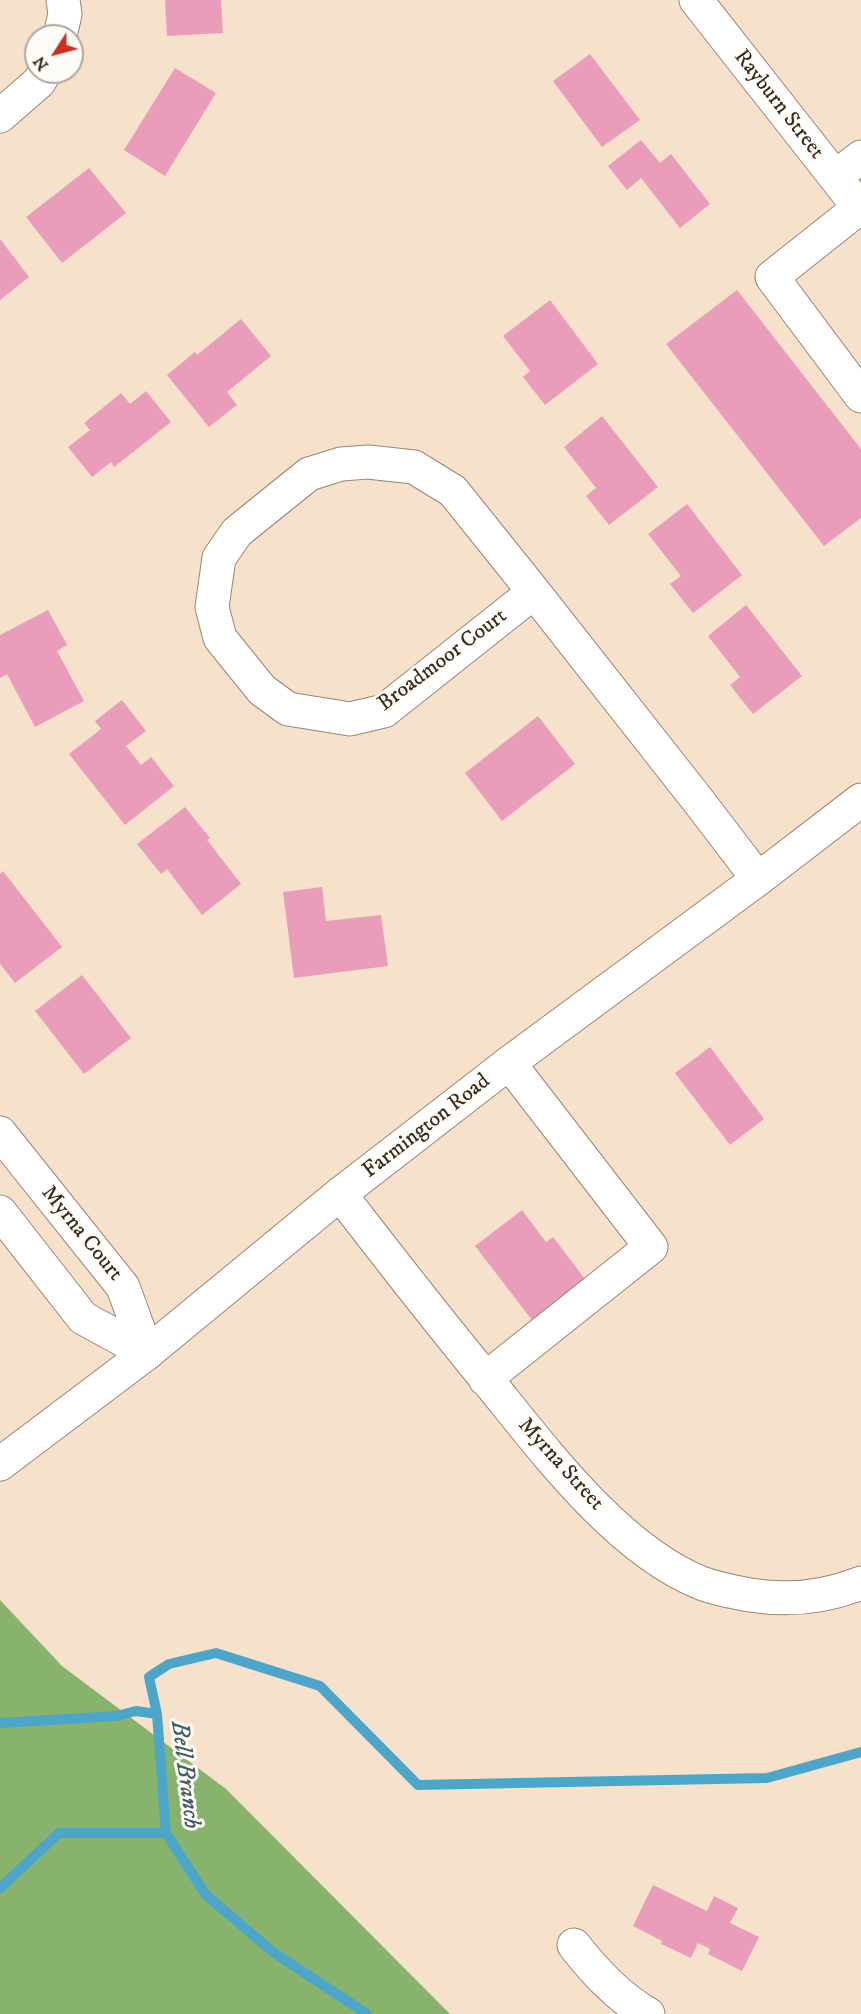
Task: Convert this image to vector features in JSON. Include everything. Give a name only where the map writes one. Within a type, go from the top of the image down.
[{"type":"street","points":[[63,0],[63,24]]},
{"type":"street","name":"Rayburn Street","points":[[696,0],[860,209]]},
{"type":"street","points":[[0,116],[37,84]]},
{"type":"street","points":[[835,177],[861,157]]},
{"type":"street","points":[[860,209],[772,277],[861,396]]},
{"type":"street","name":"Broadmoor Court","points":[[534,592],[384,711],[350,718],[288,709],[262,690],[220,638],[212,607],[219,558],[237,532],[309,474],[341,464],[368,462],[414,467],[453,491],[534,592],[758,879]]},
{"type":"street","name":"Farmington Road","points":[[0,1464],[147,1353],[340,1194],[509,1063],[861,800]]},
{"type":"street","points":[[485,1378],[651,1247],[509,1063]]},
{"type":"street","name":"Myrna Court","points":[[0,1133],[123,1287],[147,1353]]},
{"type":"street","name":"Myrna Street","points":[[340,1194],[562,1472],[629,1538],[667,1566],[701,1583],[728,1591],[765,1597],[793,1598],[822,1595],[861,1583]]},
{"type":"street","points":[[0,1212],[83,1318],[147,1353]]},
{"type":"street","points":[[574,1945],[614,1990],[648,2014]]},
{"type":"green space","points":[[0,1600],[62,1666],[226,1789],[450,2014],[0,2014]]},
{"type":"building","points":[[165,0],[221,0],[223,33],[167,36]]},
{"type":"building","points":[[590,54],[640,120],[602,147],[553,81]]},
{"type":"building","points":[[175,68],[216,93],[165,176],[124,150]]},
{"type":"building","points":[[641,140],[660,163],[671,154],[710,204],[680,228],[641,178],[627,190],[608,166]]},
{"type":"building","points":[[89,168],[126,213],[62,263],[26,217]]},
{"type":"building","points":[[0,239],[29,277],[0,300]]},
{"type":"building","points":[[737,290],[861,449],[861,518],[824,546],[666,344]]},
{"type":"building","points":[[550,300],[598,364],[545,405],[523,377],[530,371],[503,336]]},
{"type":"building","points":[[241,319],[271,356],[227,392],[237,405],[209,427],[167,375],[195,352],[197,355]]},
{"type":"building","points":[[146,391],[171,422],[114,467],[111,462],[92,477],[68,447],[90,430],[84,423],[121,393],[130,404]]},
{"type":"building","points":[[602,416],[658,487],[609,525],[586,496],[596,488],[564,447]]},
{"type":"building","points":[[687,504],[742,575],[693,613],[670,584],[681,576],[648,534]]},
{"type":"building","points":[[746,605],[802,676],[753,714],[730,685],[740,677],[708,636]]},
{"type":"building","points":[[48,610],[67,645],[57,651],[84,701],[35,727],[7,674],[0,678],[0,635]]},
{"type":"building","points":[[122,700],[146,731],[126,746],[141,765],[151,757],[174,786],[125,825],[69,754],[101,729],[95,721]]},
{"type":"building","points":[[538,716],[575,764],[502,821],[465,773]]},
{"type":"building","points":[[185,807],[210,838],[207,840],[241,884],[202,915],[167,869],[161,874],[137,844]]},
{"type":"building","points":[[3,871],[62,947],[15,983],[0,964],[0,874]]},
{"type":"building","points":[[322,887],[326,921],[381,915],[388,966],[294,978],[283,892]]},
{"type":"building","points":[[82,975],[131,1038],[84,1074],[35,1011]]},
{"type":"building","points":[[710,1047],[764,1119],[730,1145],[675,1073]]},
{"type":"building","points":[[522,1210],[546,1242],[553,1237],[588,1283],[535,1324],[475,1246]]},
{"type":"building","points":[[653,1885],[707,1911],[714,1896],[738,1908],[730,1923],[759,1937],[742,1971],[708,1954],[710,1949],[698,1943],[691,1958],[661,1944],[662,1941],[633,1926]]},
{"type":"waterway","points":[[367,2014],[273,1952],[206,1895],[166,1833],[157,1714],[149,1677],[169,1664],[216,1653],[320,1686],[418,1785],[767,1778],[861,1752]]},
{"type":"waterway","name":"Bell Branch","points":[[0,1723],[116,1716],[136,1711],[157,1714]]},
{"type":"waterway","points":[[0,1888],[59,1833],[166,1833]]}]
